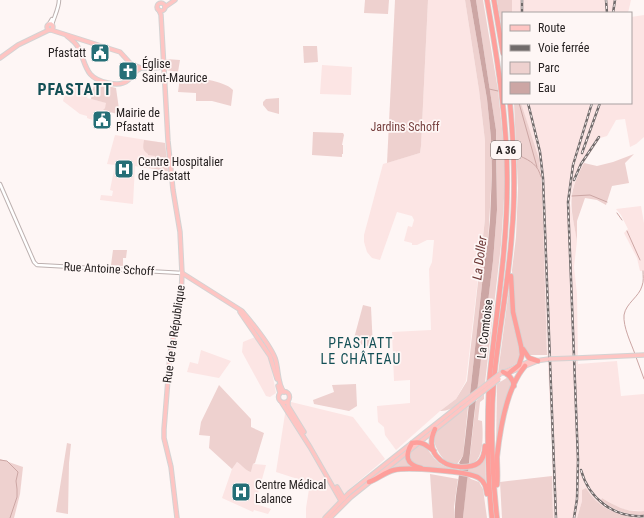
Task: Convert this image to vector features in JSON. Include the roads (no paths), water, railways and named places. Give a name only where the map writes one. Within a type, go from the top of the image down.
[{"type":"highway","name":"La Comtoise","points":[[488,0],[502,94]]},
{"type":"highway","points":[[494,0],[502,47]]},
{"type":"highway","name":"La Comtoise","points":[[492,518],[488,472],[487,422],[489,384],[503,256],[507,188],[506,136],[503,104]]},
{"type":"highway","name":"La Comtoise","points":[[497,518],[492,440],[494,380],[511,252],[514,207],[514,168],[510,104]]},
{"type":"highway","points":[[511,252],[512,301],[522,355],[519,365],[504,374],[513,380],[514,386]]},
{"type":"highway","points":[[521,346],[528,357],[537,361]]},
{"type":"highway","points":[[495,496],[500,434],[505,410],[514,386],[525,366]]},
{"type":"highway","points":[[430,470],[414,466],[410,462],[407,452],[412,443],[419,442],[426,444],[446,465],[469,467],[476,465],[482,458],[487,422]]},
{"type":"highway","points":[[434,451],[432,442],[435,429]]},
{"type":"highway","points":[[369,482],[393,470],[430,470],[468,474],[476,476],[484,483],[491,509]]},
{"type":"main road","points":[[160,5],[170,0]]},
{"type":"main road","points":[[160,5],[174,0]]},
{"type":"main road","name":"Rue de la République","points":[[160,5],[169,157],[180,232],[182,273],[181,301],[169,362],[164,420],[164,438],[171,467],[177,518]]},
{"type":"main road","points":[[0,58],[12,49],[50,27],[66,35],[120,52],[132,64],[141,68],[163,69]]},
{"type":"main road","points":[[66,35],[78,47],[83,62],[90,73],[99,81],[116,85],[123,84],[131,79],[134,72],[141,68]]},
{"type":"main road","points":[[182,273],[238,310],[242,311],[249,319],[272,354],[277,366],[282,392],[278,399],[288,411],[319,460]]},
{"type":"main road","points":[[519,365],[549,359],[644,355]]},
{"type":"main road","points":[[330,518],[343,500],[369,482],[504,374],[537,361]]},
{"type":"main road","points":[[325,518],[343,500],[412,443],[504,374]]},
{"type":"main road","points":[[282,392],[289,395],[290,398],[288,402],[290,410],[343,500]]},
{"type":"main road","points":[[282,403],[288,402]]},
{"type":"street","points":[[50,27],[58,0]]},
{"type":"street","name":"Rue Antoine Schoff","points":[[0,184],[34,262],[37,265],[182,273]]},
{"type":"water","name":"La Doller","points":[[470,0],[476,0],[496,130],[497,210],[493,261],[463,518],[455,518],[459,463],[463,456],[485,257],[488,242],[492,172],[491,138],[487,99]]},
{"type":"waterway","points":[[489,89],[498,91]]},
{"type":"waterway","points":[[519,104],[537,167]]},
{"type":"waterway","points":[[495,149],[502,152]]},
{"type":"waterway","points":[[520,156],[534,164],[541,177]]},
{"type":"waterway","points":[[572,196],[590,195],[607,202]]},
{"type":"waterway","points":[[617,213],[622,220]]},
{"type":"waterway","points":[[627,231],[640,260]]},
{"type":"waterway","points":[[635,354],[626,330],[624,315],[627,307],[640,290],[643,282],[643,271]]},
{"type":"waterway","points":[[636,357],[644,379]]},
{"type":"waterway","points":[[0,460],[7,461],[18,472],[16,481],[17,497],[10,518]]},
{"type":"railway","points":[[522,0],[522,12]]},
{"type":"railway","points":[[606,0],[607,12]]},
{"type":"railway","points":[[613,12],[615,0]]},
{"type":"railway","points":[[528,104],[540,152],[543,178],[556,518]]},
{"type":"railway","points":[[574,518],[577,499],[578,460],[568,202],[573,165],[592,104]]},
{"type":"railway","points":[[582,153],[600,104]]},
{"type":"railway","points":[[574,180],[581,164],[599,137]]},
{"type":"railway","points":[[581,470],[590,490],[604,505],[623,514],[644,516]]},
{"type":"place","name":"Pfastatt","points":[[100,53]]},
{"type":"place","name":"Église Saint-Maurice","points":[[128,71]]},
{"type":"place","name":"Mairie de Pfastatt","points":[[102,120]]},
{"type":"place","name":"Centre Hospitalier de Pfastatt","points":[[124,169]]},
{"type":"place","name":"Centre Médical Lalance","points":[[241,492]]},
{"type":"district","name":"PFASTATT","points":[[75,89]]},
{"type":"district","name":"PFASTATT LE CHÂTEAU","points":[[361,352]]},
{"type":"park label","name":"Jardins Schoff","points":[[405,127]]}]
